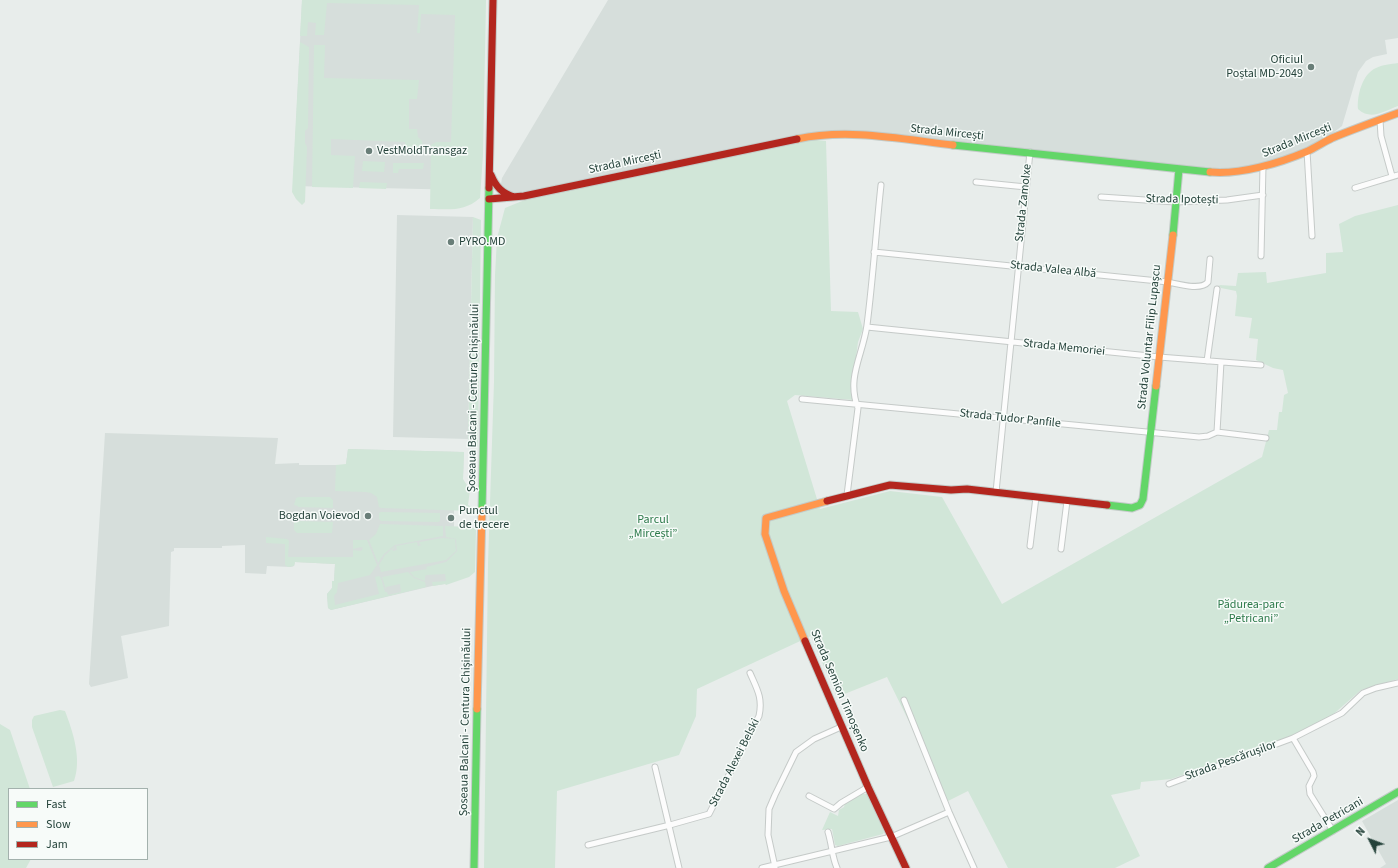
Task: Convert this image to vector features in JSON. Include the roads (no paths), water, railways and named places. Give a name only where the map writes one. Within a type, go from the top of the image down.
[{"type":"main road","name":"Șoseaua Balcani - Centura Chișinăului","points":[[474,868],[493,0]]},
{"type":"main road","name":"Strada Mircești","points":[[489,200],[514,197],[814,135],[852,134],[1217,173],[1247,170],[1263,166],[1307,151],[1333,138],[1398,113]]},
{"type":"main road","name":"Strada Voluntar Filip Lupașcu","points":[[1068,501],[1132,508],[1142,503],[1168,282],[1179,169]]},
{"type":"main road","points":[[490,173],[500,191],[508,196],[514,197]]},
{"type":"main road","points":[[847,495],[890,485],[996,492],[1068,501]]},
{"type":"main road","name":"Strada Semion Timoșenko","points":[[847,495],[766,518],[765,534],[784,591],[841,727],[906,868]]},
{"type":"main road","name":"Strada Petricani","points":[[1268,868],[1398,792]]},
{"type":"street","points":[[1380,120],[1381,136],[1392,176]]},
{"type":"street","points":[[1307,151],[1312,236]]},
{"type":"street","name":"Strada Zamolxe","points":[[996,492],[1030,152]]},
{"type":"street","points":[[1261,256],[1263,166]]},
{"type":"street","points":[[1355,188],[1398,175]]},
{"type":"street","points":[[976,182],[1026,187]]},
{"type":"street","points":[[847,495],[858,408],[854,400],[855,369],[867,327],[881,185]]},
{"type":"street","name":"Strada Ipotești","points":[[1101,197],[1175,202],[1227,200],[1262,195]]},
{"type":"street","name":"Strada Valea Albă","points":[[874,252],[1168,282],[1199,287],[1206,284],[1210,259]]},
{"type":"street","points":[[1207,361],[1217,289]]},
{"type":"street","name":"Strada Memoriei","points":[[867,327],[1261,366]]},
{"type":"street","points":[[1217,432],[1221,362]]},
{"type":"street","name":"Strada Tudor Panfile","points":[[802,400],[1199,437],[1208,436],[1217,432],[1266,438]]},
{"type":"street","points":[[1030,546],[1036,497]]},
{"type":"street","points":[[1061,549],[1068,501]]},
{"type":"street","name":"Strada Alexei Belski","points":[[588,845],[670,826],[709,814],[759,716],[761,699],[750,673]]},
{"type":"street","name":"Strada Pescărușilor","points":[[1169,784],[1293,738],[1342,713],[1363,693],[1376,688],[1398,683]]},
{"type":"street","points":[[904,700],[949,812],[974,868]]},
{"type":"street","points":[[775,866],[768,835],[769,809],[775,795],[796,752],[814,739],[841,727]]},
{"type":"street","name":"Strada Pescărușilor","points":[[1293,738],[1313,772],[1314,776],[1310,786],[1310,794],[1333,831]]},
{"type":"street","points":[[655,766],[679,868]]},
{"type":"street","points":[[809,796],[834,809],[841,803],[868,787]]},
{"type":"street","points":[[762,868],[891,837],[949,812]]},
{"type":"street","points":[[828,832],[833,851],[832,858],[837,868]]},
{"type":"place","name":"Oficiul Poștal MD-2049","points":[[1311,67]]},
{"type":"place","name":"VestMoldTransgaz","points":[[369,151]]},
{"type":"place","name":"PYRO.MD","points":[[451,242]]},
{"type":"place","name":"Bogdan Voievod","points":[[368,516]]},
{"type":"place","name":"Punctul de trecere","points":[[451,518]]},
{"type":"park label","name":"Parcul „Mircești”","points":[[653,527]]},
{"type":"park label","name":"Pădurea-parc „Petricani”","points":[[1251,612]]}]
